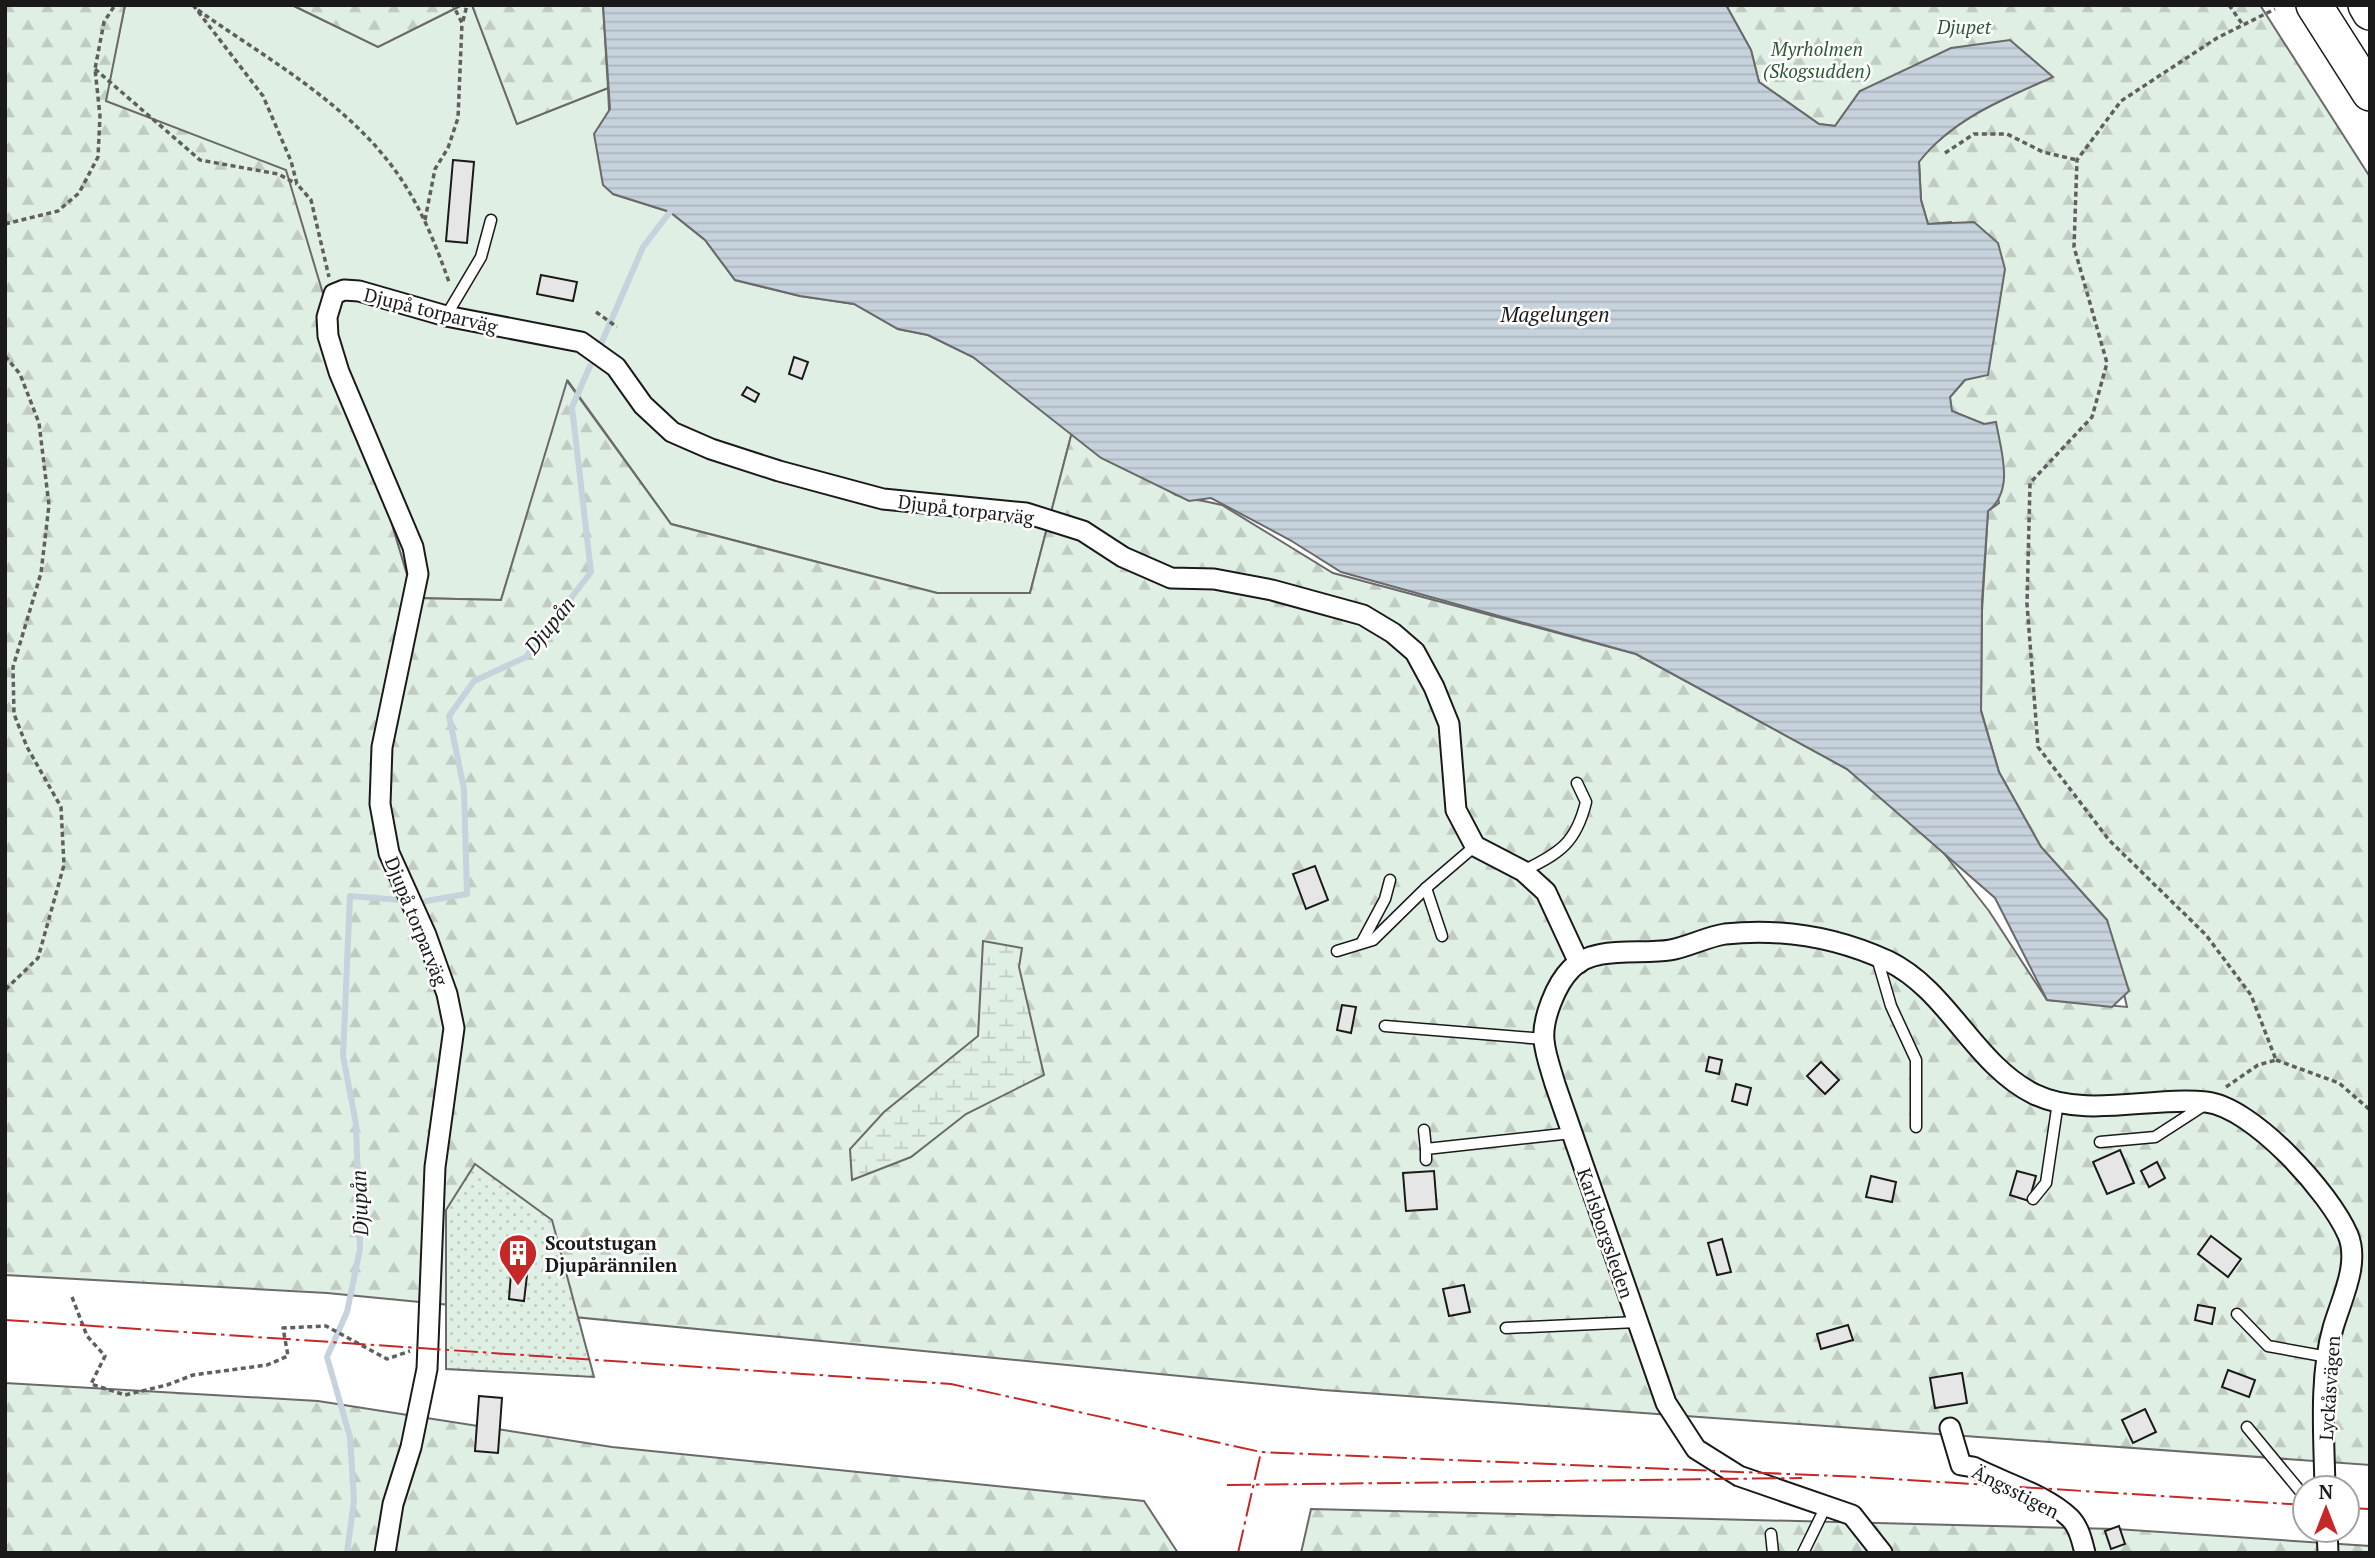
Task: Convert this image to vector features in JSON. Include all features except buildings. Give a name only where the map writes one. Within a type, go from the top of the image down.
[{"type":"highway","points":[[2314,5],[2370,93]]},
{"type":"highway","points":[[2365,5],[2370,12]]},
{"type":"street","name":"Djupå torparväg","points":[[386,1553],[393,1504],[411,1447],[428,1369],[435,1167],[454,1028],[447,994],[430,946],[389,853],[380,804],[382,747],[418,574],[414,547],[339,372],[328,336],[327,317],[334,295],[344,290],[359,291],[581,342],[616,367],[643,405],[672,432],[733,456],[883,499],[1026,513],[1083,531],[1123,557],[1171,578],[1214,579],[1272,590],[1363,615],[1394,633],[1415,652],[1434,687],[1449,724],[1457,810],[1475,846]]},
{"type":"street","points":[[1475,846],[1523,871],[1545,892],[1579,963],[1586,958],[1670,950],[1723,934],[1797,933],[1841,943],[1890,962],[1931,994],[1980,1050],[2010,1079],[2035,1094],[2058,1102],[2127,1105],[2209,1102]]},
{"type":"street","name":"Karlsborgsleden","points":[[1579,963],[1571,969],[1549,1010],[1544,1038],[1572,1133],[1666,1403],[1696,1448],[1739,1476],[1852,1515],[1882,1553]]},
{"type":"street","name":"Lyckåsvägen","points":[[2209,1102],[2262,1132],[2298,1164],[2329,1201],[2350,1238],[2351,1264],[2332,1332],[2325,1393],[2325,1474]]},
{"type":"street","name":"Ängsstigen","points":[[1950,1428],[1961,1465],[1973,1467],[2040,1499],[2070,1518],[2082,1537],[2085,1553]]},
{"type":"lane","points":[[448,312],[481,257],[491,220]]},
{"type":"lane","points":[[1523,871],[1559,854],[1580,827],[1586,802],[1577,783]]},
{"type":"lane","points":[[1337,951],[1373,940],[1426,888],[1475,846]]},
{"type":"lane","points":[[1362,942],[1385,899],[1390,880]]},
{"type":"lane","points":[[1426,888],[1442,936]]},
{"type":"lane","points":[[1877,957],[1891,1006],[1916,1060],[1916,1127]]},
{"type":"lane","points":[[1385,1026],[1544,1038]]},
{"type":"lane","points":[[2033,1199],[2046,1184],[2058,1102]]},
{"type":"lane","points":[[2100,1142],[2155,1137],[2209,1102]]},
{"type":"lane","points":[[1424,1130],[1426,1154],[1572,1133]]},
{"type":"lane","points":[[2236,1314],[2268,1346],[2329,1357]]},
{"type":"lane","points":[[1506,1328],[1637,1322]]},
{"type":"lane","points":[[2247,1427],[2291,1480]]},
{"type":"lane","points":[[1803,1553],[1826,1506]]},
{"type":"lane","points":[[1771,1534],[1773,1553]]},
{"type":"path","points":[[5,224],[58,211],[79,193],[98,157],[100,116],[95,69],[104,22],[115,5]]},
{"type":"path","points":[[194,5],[216,38],[263,96],[297,184],[311,200],[334,295]]},
{"type":"path","points":[[453,5],[462,23]]},
{"type":"path","points":[[425,222],[435,169],[448,148],[458,118],[462,23],[467,5]]},
{"type":"path","points":[[2229,5],[2243,24]]},
{"type":"path","points":[[2275,9],[2217,38],[2121,100],[2077,160],[2074,247],[2107,363],[2092,417],[2030,483],[2027,604],[2038,747],[2109,840],[2206,935],[2250,995],[2276,1060]]},
{"type":"path","points":[[198,10],[320,93],[355,124],[404,183],[425,222],[450,284],[448,312]]},
{"type":"path","points":[[95,69],[200,160],[278,174],[297,184]]},
{"type":"path","points":[[1945,153],[1974,134],[2007,134],[2043,152],[2077,160]]},
{"type":"path","points":[[596,312],[617,327]]},
{"type":"path","points":[[5,356],[19,374],[39,423],[50,505],[41,573],[13,667],[14,714],[27,747],[61,807],[64,865],[38,958],[5,990]]},
{"type":"path","points":[[2209,1102],[2232,1082],[2258,1065],[2276,1060],[2339,1083],[2370,1110]]},
{"type":"path","points":[[72,1297],[87,1336],[105,1356],[91,1384],[125,1395],[167,1385],[193,1375],[267,1365],[288,1356],[283,1328],[326,1326],[336,1329],[387,1359],[429,1344]]},
{"type":"green space","points":[[5,5],[125,5],[106,101],[286,170],[414,598],[501,600],[567,381],[671,524],[937,593],[1030,593],[1072,432],[1176,495],[1222,505],[1333,573],[1636,654],[1847,769],[1939,847],[1989,911],[2047,1000],[2127,1007],[2107,920],[2041,847],[1999,772],[1981,710],[1982,611],[1988,511],[1999,503],[1984,424],[1951,411],[1950,397],[1965,380],[1951,222],[1928,224],[1921,200],[1919,161],[1933,146],[1980,112],[2052,77],[1860,91],[1835,126],[1819,124],[1759,82],[1751,50],[1726,5],[2260,5],[2370,177],[2370,1465],[1323,1390],[327,1293],[5,1275]]},
{"type":"green space","name":"Djupån","points":[[125,5],[292,5],[378,47],[462,5],[472,5],[517,124],[608,88],[613,194],[670,212],[705,240],[735,280],[800,296],[854,304],[898,329],[928,335],[973,357],[1072,432],[1030,593],[937,593],[671,524],[568,381],[501,600],[414,598],[105,101]]},
{"type":"green space","points":[[292,5],[462,5],[378,47]]},
{"type":"green space","points":[[472,5],[603,5],[608,88],[517,124]]},
{"type":"green space","points":[[983,941],[1022,948],[1019,967],[1044,1075],[966,1114],[911,1157],[852,1180],[850,1149],[884,1112],[978,1036]]},
{"type":"green space","points":[[475,1164],[552,1220],[594,1377],[446,1369],[446,1210]]},
{"type":"green space","points":[[5,1383],[318,1401],[612,1447],[1144,1501],[1178,1553],[5,1553]]},
{"type":"green space","points":[[1311,1509],[2116,1529],[2291,1541],[2291,1544],[2370,1546],[2370,1553],[1301,1553]]},
{"type":"water","name":"Magelungen","points":[[603,5],[1726,5],[1751,50],[1759,82],[1819,124],[1835,126],[1860,91],[1951,48],[2010,40],[2053,77],[1980,111],[1947,133],[1919,162],[1921,200],[1928,224],[1974,222],[1998,243],[2005,269],[1988,375],[1965,380],[1950,397],[1952,411],[1984,424],[1996,422],[2003,457],[2004,481],[2001,492],[1988,511],[1982,601],[1981,711],[1999,772],[2041,847],[2107,920],[2129,991],[2112,1007],[2047,1000],[1995,898],[1847,769],[1636,654],[1341,572],[1290,540],[1211,498],[1189,501],[1101,458],[973,357],[928,335],[898,329],[854,304],[800,296],[735,280],[705,240],[670,212],[613,194],[603,185],[594,134],[610,109]]},
{"type":"waterway","name":"Djupån","points":[[601,344],[643,247],[670,212]]},
{"type":"waterway","name":"Djupån","points":[[426,901],[467,894],[464,789],[449,716],[474,681],[526,657],[591,572],[572,407],[590,366]]},
{"type":"waterway","name":"Djupån","points":[[347,1553],[354,1500],[350,1437],[327,1357],[347,1312],[360,1249],[356,1124],[343,1056],[350,896],[400,900]]},
{"type":"power","points":[[5,1320],[951,1384],[1261,1452],[1861,1477],[2291,1504]]},
{"type":"power","points":[[1238,1553],[1261,1452]]},
{"type":"power","points":[[1227,1485],[1802,1478]]},
{"type":"power","points":[[2361,1509],[2370,1509]]},
{"type":"place","name":"Scoutstugan Djupårännilen","points":[[518,1287]]},
{"type":"park label","name":"Djupet","points":[[1964,26]]},
{"type":"park label","name":"Myrholmen (Skogsudden)","points":[[1817,59]]}]
